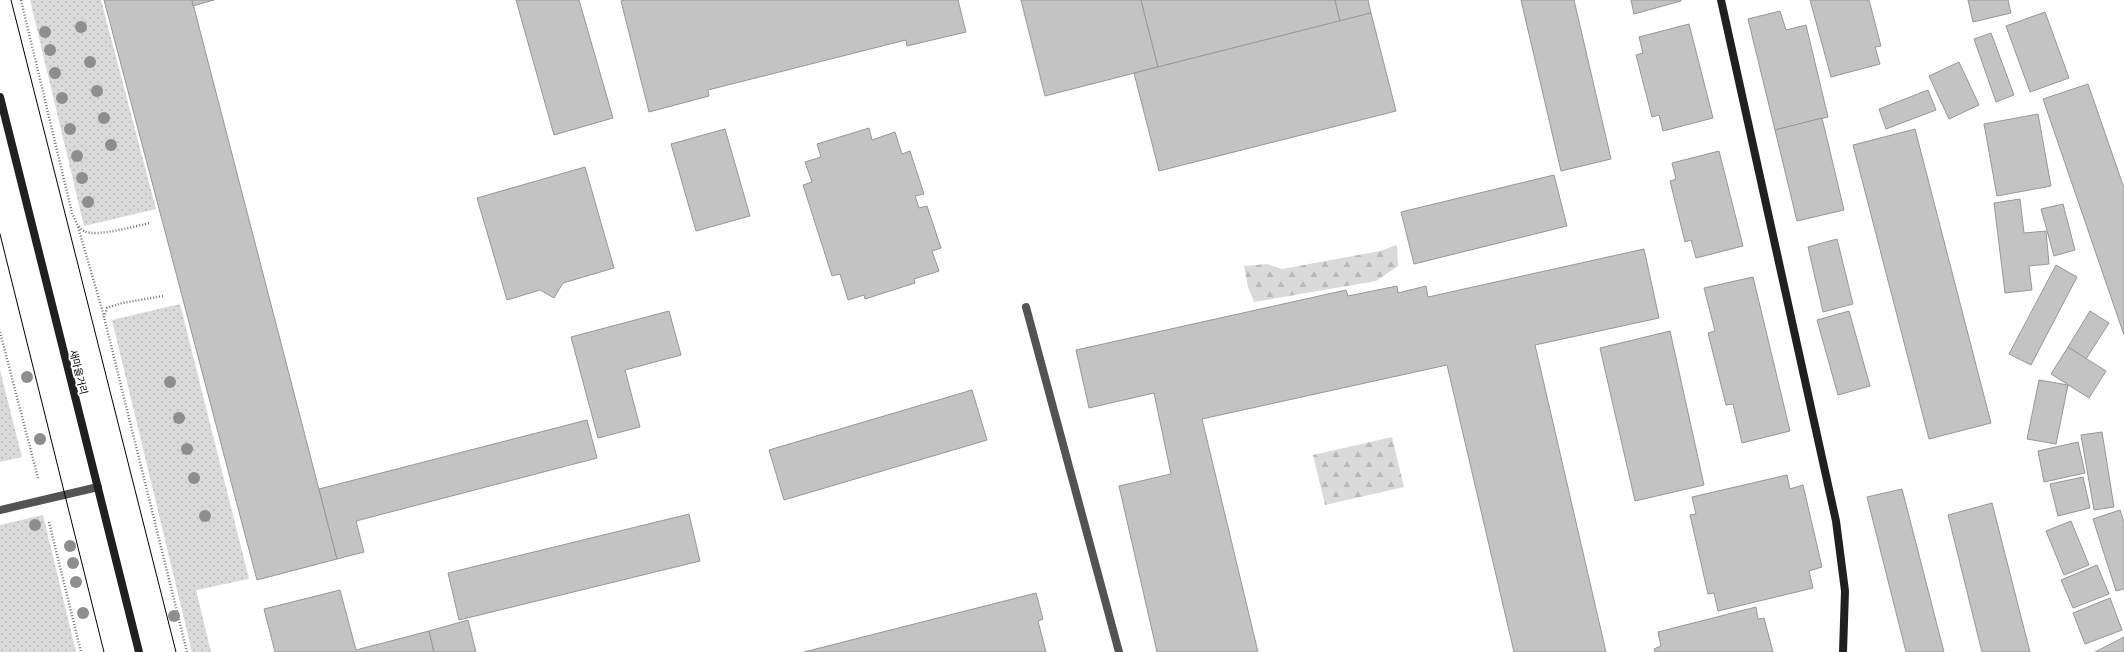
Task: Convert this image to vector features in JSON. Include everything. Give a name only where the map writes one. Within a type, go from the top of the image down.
[{"type":"street","points":[[1722,0],[1836,522],[1845,591],[1843,652]]},
{"type":"street","name":"새마을거리","points":[[0,97],[139,652]]},
{"type":"street","points":[[1026,307],[1119,652]]},
{"type":"street","points":[[0,510],[98,487]]},
{"type":"path","points":[[21,0],[72,213],[78,225],[104,317],[187,652]]},
{"type":"path","points":[[78,225],[85,232],[97,233],[151,223]]},
{"type":"path","points":[[104,317],[107,308],[122,302],[163,296]]},
{"type":"green space","points":[[30,0],[101,0],[156,209],[84,226]]},
{"type":"green space","points":[[1397,245],[1398,266],[1376,281],[1254,302],[1248,287],[1244,266],[1267,264],[1282,269],[1380,251]]},
{"type":"green space","points":[[180,304],[249,579],[196,590],[211,652],[192,652],[112,320]]},
{"type":"green space","points":[[0,370],[22,457],[0,462]]},
{"type":"green space","points":[[1392,437],[1404,487],[1325,505],[1313,455]]},
{"type":"green space","points":[[43,515],[76,652],[0,652],[0,525]]},
{"type":"building","points":[[104,0],[192,0],[337,559],[257,580]]},
{"type":"building","points":[[192,0],[214,0],[193,6]]},
{"type":"building","points":[[516,0],[579,0],[613,118],[554,135]]},
{"type":"building","points":[[958,0],[966,32],[907,46],[906,40],[708,90],[709,96],[649,112],[621,1]]},
{"type":"building","points":[[1021,0],[1141,0],[1158,67],[1045,96]]},
{"type":"building","points":[[1141,0],[1335,0],[1340,21],[1158,67]]},
{"type":"building","points":[[1335,0],[1368,0],[1371,13],[1340,21]]},
{"type":"building","points":[[1521,0],[1574,0],[1611,159],[1561,171]]},
{"type":"building","points":[[1631,0],[1681,0],[1681,1],[1634,14]]},
{"type":"building","points":[[1810,0],[1869,0],[1881,46],[1875,47],[1880,64],[1831,77]]},
{"type":"building","points":[[1968,0],[2008,0],[2011,13],[1973,22]]},
{"type":"building","points":[[1780,11],[1786,30],[1806,25],[1828,117],[1775,130],[1748,19]]},
{"type":"building","points":[[2045,12],[2069,78],[2030,92],[2006,26]]},
{"type":"building","points":[[1371,13],[1396,111],[1159,171],[1134,73]]},
{"type":"building","points":[[1689,24],[1713,118],[1663,131],[1659,115],[1652,117],[1636,55],[1643,53],[1639,37]]},
{"type":"building","points":[[1991,33],[2014,95],[1996,102],[1974,39]]},
{"type":"building","points":[[1959,62],[1979,105],[1949,119],[1929,76]]},
{"type":"building","points":[[2088,84],[2124,188],[2124,335],[2043,99]]},
{"type":"building","points":[[1928,90],[1936,110],[1886,129],[1879,109]]},
{"type":"building","points":[[2038,114],[2051,186],[1997,196],[1984,124]]},
{"type":"building","points":[[1822,118],[1844,210],[1797,221],[1775,130]]},
{"type":"building","points":[[869,128],[872,140],[895,132],[902,154],[910,151],[924,194],[915,196],[919,208],[927,206],[941,248],[932,251],[939,271],[914,279],[915,283],[865,299],[864,295],[848,300],[840,274],[832,276],[803,185],[812,182],[805,162],[821,157],[817,144]]},
{"type":"building","points":[[725,129],[750,216],[696,231],[671,144]]},
{"type":"building","points":[[1915,129],[1991,423],[1929,439],[1853,145]]},
{"type":"building","points":[[1719,151],[1743,246],[1696,258],[1691,240],[1685,242],[1670,181],[1676,179],[1672,163]]},
{"type":"building","points":[[585,167],[614,268],[563,283],[554,298],[540,290],[507,300],[477,198]]},
{"type":"building","points":[[1554,175],[1567,226],[1414,264],[1401,212]]},
{"type":"building","points":[[2020,199],[2024,233],[2046,231],[2049,264],[2029,266],[2032,290],[2005,293],[1994,203]]},
{"type":"building","points":[[2063,204],[2075,250],[2054,256],[2041,209]]},
{"type":"building","points":[[1837,239],[1853,304],[1823,312],[1808,247]]},
{"type":"building","points":[[1644,249],[1659,318],[1535,345],[1606,652],[1514,652],[1447,365],[1202,419],[1258,652],[1157,652],[1119,486],[1171,474],[1154,393],[1089,408],[1076,350],[1346,290],[1348,296],[1397,286],[1398,293],[1426,286],[1428,297]]},
{"type":"building","points":[[2056,265],[2077,277],[2031,365],[2009,354]]},
{"type":"building","points":[[1753,277],[1790,431],[1742,443],[1733,404],[1726,405],[1708,333],[1715,331],[1704,288]]},
{"type":"building","points":[[669,311],[681,355],[625,370],[640,427],[598,438],[571,337]]},
{"type":"building","points":[[1849,311],[1870,386],[1838,395],[1817,320]]},
{"type":"building","points":[[2090,311],[2109,323],[2086,359],[2068,347]]},
{"type":"building","points":[[1670,331],[1704,485],[1635,501],[1600,348]]},
{"type":"building","points":[[2068,347],[2106,371],[2089,398],[2051,374]]},
{"type":"building","points":[[2039,380],[2068,385],[2056,444],[2027,439]]},
{"type":"building","points":[[972,390],[987,440],[784,500],[769,450]]},
{"type":"building","points":[[587,420],[597,458],[356,521],[364,552],[337,559],[319,489]]},
{"type":"building","points":[[2102,432],[2114,507],[2094,510],[2081,435]]},
{"type":"building","points":[[2078,442],[2085,473],[2044,482],[2038,451]]},
{"type":"building","points":[[1787,475],[1790,489],[1803,485],[1822,567],[1809,571],[1813,588],[1718,611],[1714,593],[1708,594],[1690,515],[1696,514],[1692,497]]},
{"type":"building","points":[[2083,477],[2090,508],[2058,516],[2050,484]]},
{"type":"building","points":[[1902,489],[1944,652],[1906,652],[1867,497]]},
{"type":"building","points":[[1992,503],[2030,652],[1982,652],[1948,515]]},
{"type":"building","points":[[2120,510],[2124,522],[2124,589],[2116,591],[2093,519]]},
{"type":"building","points":[[689,514],[700,561],[459,620],[448,573]]},
{"type":"building","points":[[2071,521],[2089,565],[2064,575],[2046,531]]},
{"type":"building","points":[[2097,565],[2109,594],[2073,608],[2061,580]]},
{"type":"building","points":[[340,590],[356,650],[429,631],[434,652],[275,652],[264,609]]},
{"type":"building","points":[[1036,593],[1043,619],[1038,621],[1046,652],[804,652]]},
{"type":"building","points":[[2110,598],[2122,630],[2085,644],[2073,613]]},
{"type":"building","points":[[1756,607],[1758,619],[1764,618],[1773,652],[1655,652],[1654,649],[1661,646],[1658,632]]},
{"type":"building","points":[[468,620],[476,652],[434,652],[429,631]]},
{"type":"building","points":[[2124,637],[2124,652],[2095,652]]},
{"type":"tram line","points":[[11,0],[176,652]]},
{"type":"tram line","points":[[0,234],[104,652]]}]
